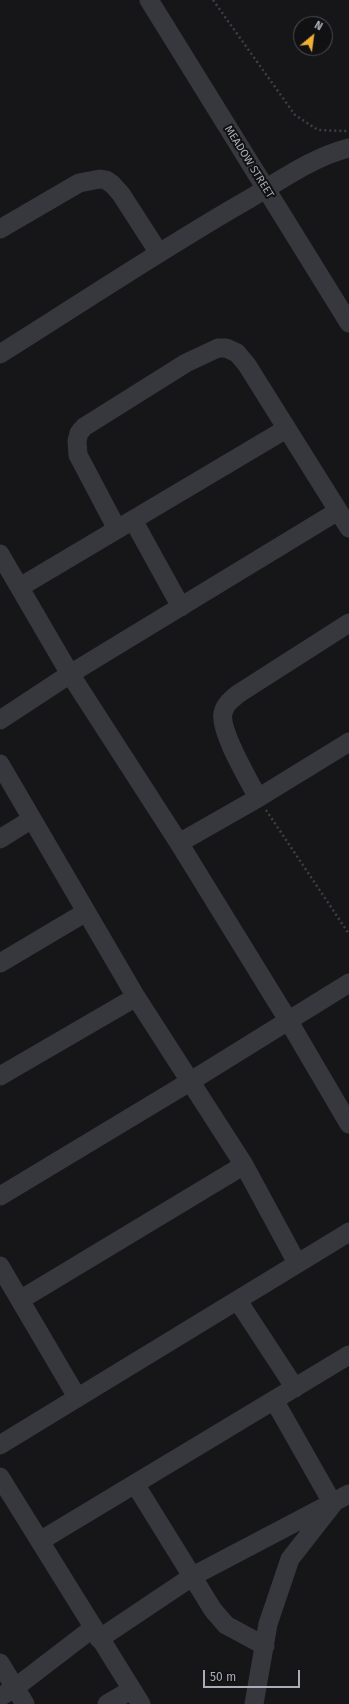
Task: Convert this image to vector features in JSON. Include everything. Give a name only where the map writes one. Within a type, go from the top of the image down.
[{"type":"street","name":"MEADOW STREET","points":[[149,0],[349,323]]},
{"type":"street","points":[[0,354],[159,253],[266,189],[333,152],[349,148]]},
{"type":"street","points":[[0,229],[79,183],[100,179],[106,180],[112,184],[121,194],[159,253]]},
{"type":"street","points":[[182,607],[78,456],[77,441],[79,433],[84,427],[186,363],[218,348],[226,348],[237,353],[247,365],[349,528]]},
{"type":"street","points":[[20,588],[286,429]]},
{"type":"street","points":[[0,720],[70,674],[338,511]]},
{"type":"street","points":[[0,554],[70,674],[179,843],[288,1020],[349,1124]]},
{"type":"street","points":[[258,798],[233,750],[224,728],[222,714],[226,705],[238,694],[349,623]]},
{"type":"street","points":[[179,843],[258,798],[349,742]]},
{"type":"street","points":[[0,764],[136,997],[244,1165],[297,1263]]},
{"type":"street","points":[[0,839],[32,819]]},
{"type":"street","points":[[0,963],[86,912]]},
{"type":"street","points":[[0,1196],[191,1081],[349,983]]},
{"type":"street","points":[[0,1076],[136,997]]},
{"type":"street","points":[[20,1300],[244,1165]]},
{"type":"street","points":[[0,1444],[238,1301],[349,1232]]},
{"type":"street","points":[[0,1266],[77,1397]]},
{"type":"street","points":[[238,1301],[295,1388]]},
{"type":"street","points":[[40,1541],[349,1355]]},
{"type":"street","points":[[274,1400],[341,1499]]},
{"type":"street","points":[[0,1477],[136,1697],[107,1704]]},
{"type":"street","points":[[135,1484],[194,1576],[213,1610],[226,1625],[265,1646]]},
{"type":"street","points":[[0,1697],[96,1634],[194,1576],[341,1499]]},
{"type":"street","points":[[254,1704],[268,1624],[290,1559],[341,1499]]},
{"type":"street","points":[[0,1663],[25,1704]]},
{"type":"path","points":[[213,0],[295,115],[318,130],[349,132]]},
{"type":"path","points":[[258,798],[349,934]]}]
